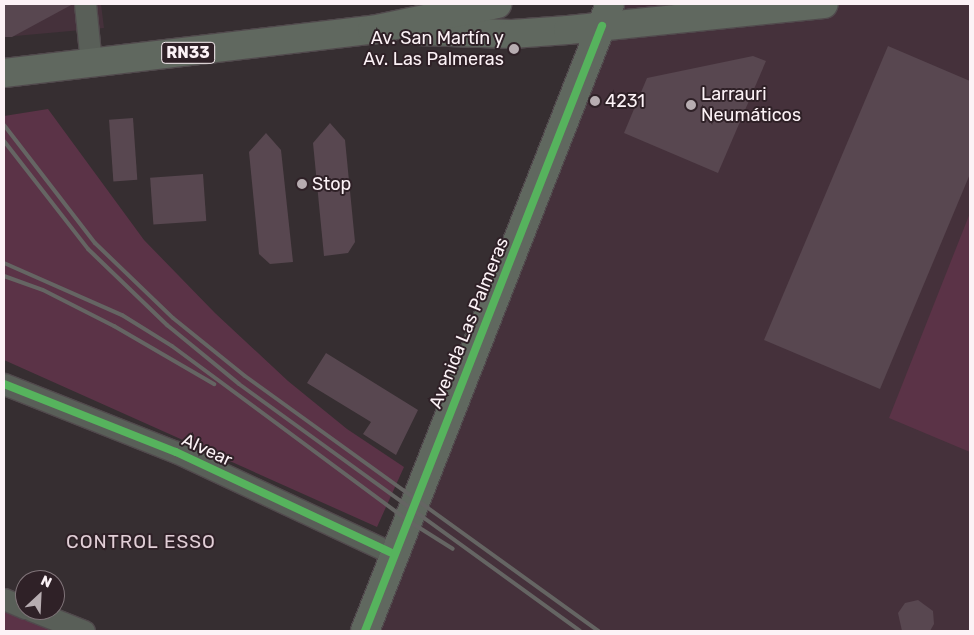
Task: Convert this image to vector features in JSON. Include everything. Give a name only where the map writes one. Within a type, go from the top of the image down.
[{"type":"main road","name":"RN33","points":[[4,73],[372,30],[497,4]]},
{"type":"main road","name":"RN33","points":[[372,30],[512,34],[606,15],[824,4]]},
{"type":"main road","name":"Avenida Las Palmeras","points":[[365,631],[606,15]]},
{"type":"street","points":[[84,4],[91,63]]},
{"type":"street","name":"Alvear","points":[[4,384],[176,452],[394,554]]},
{"type":"street","points":[[56,620],[84,631]]},
{"type":"shaded area","points":[[4,4],[101,4],[104,28],[4,37]]},
{"type":"shaded area","points":[[610,4],[970,4],[970,631],[365,631]]},
{"type":"shaded area","points":[[48,109],[144,240],[215,313],[288,381],[347,429],[404,467],[377,527],[4,360],[4,116]]},
{"type":"shaded area","points":[[970,213],[970,452],[889,418]]},
{"type":"shaded area","points":[[4,609],[15,613],[15,620],[32,620],[59,631],[4,631]]},
{"type":"building","points":[[4,4],[73,4],[12,37],[4,37]]},
{"type":"building","points":[[888,46],[970,81],[970,174],[880,389],[764,340]]},
{"type":"building","name":"Larrauri Neumáticos","points":[[753,56],[766,61],[718,173],[624,133],[647,78]]},
{"type":"building","points":[[133,118],[137,180],[113,182],[109,120]]},
{"type":"building","points":[[330,123],[345,140],[355,242],[348,253],[324,256],[313,143]]},
{"type":"building","points":[[266,133],[281,150],[293,262],[270,264],[259,254],[249,152]]},
{"type":"building","points":[[203,174],[206,221],[153,225],[150,178]]},
{"type":"building","points":[[326,353],[418,410],[396,455],[363,434],[371,422],[307,383]]},
{"type":"building","points":[[918,600],[933,611],[934,624],[930,631],[902,631],[898,613],[905,603]]},
{"type":"railway","points":[[4,125],[95,243],[173,318],[245,376],[599,631]]},
{"type":"railway","points":[[4,141],[88,249],[167,325],[239,384],[580,631]]},
{"type":"railway","points":[[4,263],[122,315],[172,346],[407,520],[453,549]]},
{"type":"railway","points":[[4,276],[43,290],[114,326],[214,384]]},
{"type":"cycle path","points":[[365,631],[602,26]]},
{"type":"cycle path","points":[[4,384],[176,452],[394,554]]},
{"type":"place","name":"Av. San Martín y Av. Las Palmeras","points":[[514,49]]},
{"type":"place","name":"4231","points":[[595,101]]},
{"type":"place","name":"Larrauri Neumáticos","points":[[691,105]]},
{"type":"place","name":"Stop","points":[[302,184]]},
{"type":"district","name":"CONTROL ESSO","points":[[141,542]]}]
